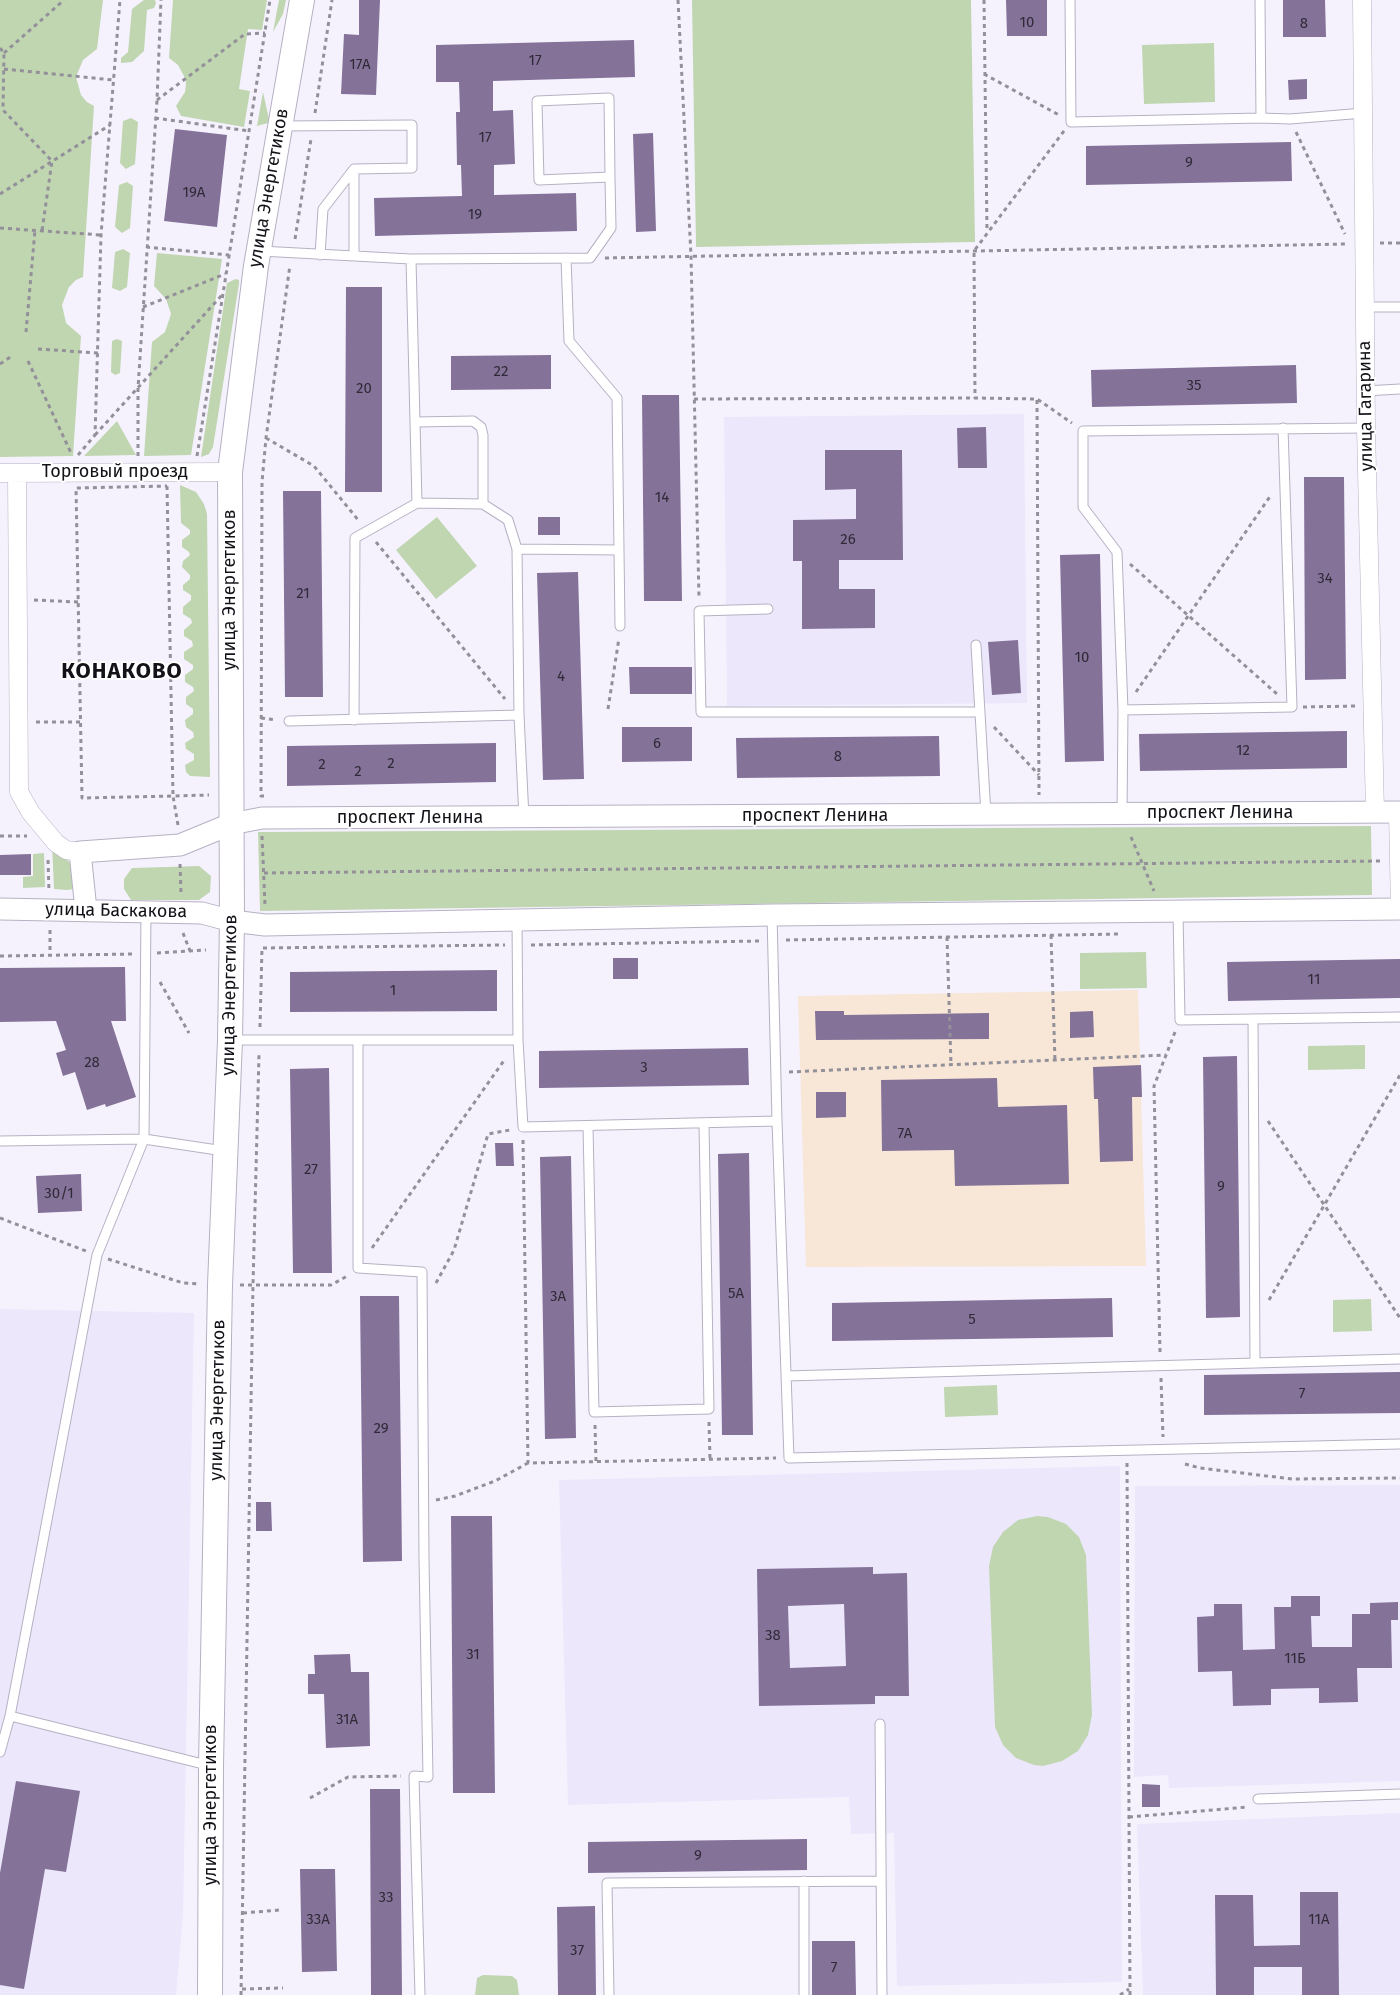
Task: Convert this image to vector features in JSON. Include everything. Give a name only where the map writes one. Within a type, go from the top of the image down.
[{"type":"main road","name":"улица Энергетиков","points":[[210,1995],[211,1766],[220,1295],[230,1040],[232,921],[230,472],[258,250],[302,0]]},
{"type":"street","name":"улица Гагарина","points":[[1362,0],[1365,391],[1375,812]]},
{"type":"street","name":"Торговый проезд","points":[[9,473],[230,472]]},
{"type":"street","points":[[9,473],[18,600],[19,792],[31,813],[56,843],[66,850],[80,852],[86,910]]},
{"type":"street","points":[[232,921],[264,925],[772,915],[1400,908],[1399,812]]},
{"type":"street","name":"проспект Ленина","points":[[80,852],[180,845],[231,824],[262,818],[1399,812]]},
{"type":"street","name":"улица Баскакова","points":[[0,909],[202,912],[232,921]]},
{"type":"lane","points":[[1070,0],[1071,122],[1290,119],[1364,113]]},
{"type":"lane","points":[[1260,0],[1261,118]]},
{"type":"lane","points":[[258,250],[411,259],[590,258],[611,228],[609,98],[537,101],[539,180],[610,177]]},
{"type":"lane","points":[[280,126],[412,125],[412,168],[354,169]]},
{"type":"lane","points":[[320,255],[323,209],[354,169]]},
{"type":"lane","points":[[354,169],[354,256]]},
{"type":"lane","points":[[566,258],[569,341],[617,398],[620,626]]},
{"type":"lane","points":[[411,259],[418,503]]},
{"type":"lane","points":[[1364,307],[1400,306]]},
{"type":"lane","points":[[1365,391],[1400,389]]},
{"type":"lane","points":[[416,422],[473,421],[481,427],[483,435],[483,504]]},
{"type":"lane","points":[[1123,710],[1292,707],[1283,428]]},
{"type":"lane","points":[[1122,814],[1123,710],[1117,552],[1083,507],[1083,431],[1366,428]]},
{"type":"lane","points":[[354,720],[355,538],[418,503],[483,504],[508,520],[517,549],[519,715],[524,818]]},
{"type":"lane","points":[[517,549],[619,550]]},
{"type":"lane","points":[[768,609],[699,611],[701,712],[980,712]]},
{"type":"lane","points":[[976,645],[986,815]]},
{"type":"lane","points":[[289,721],[519,715]]},
{"type":"lane","points":[[0,1752],[10,1716],[97,1255],[144,1139],[146,911]]},
{"type":"lane","points":[[1178,911],[1180,1020],[1400,1017]]},
{"type":"lane","points":[[772,915],[789,1458],[1400,1444]]},
{"type":"lane","points":[[517,921],[518,1040],[523,1127],[777,1121]]},
{"type":"lane","points":[[1253,1019],[1255,1363]]},
{"type":"lane","points":[[230,1040],[518,1040]]},
{"type":"lane","points":[[358,1040],[358,1268],[422,1272],[428,1777],[414,1776],[420,1995]]},
{"type":"lane","points":[[588,1126],[594,1412],[709,1409],[704,1123]]},
{"type":"lane","points":[[0,1141],[144,1139],[225,1152]]},
{"type":"lane","points":[[786,1376],[1400,1358]]},
{"type":"lane","points":[[10,1716],[211,1766]]},
{"type":"lane","points":[[880,1724],[882,1995]]},
{"type":"lane","points":[[1258,1800],[1400,1794]]},
{"type":"lane","points":[[804,1881],[804,1995]]},
{"type":"lane","points":[[608,1995],[607,1883],[881,1881]]},
{"type":"path","points":[[4,53],[64,0]]},
{"type":"path","points":[[95,434],[101,235],[120,0]]},
{"type":"path","points":[[138,457],[138,388],[157,100],[161,0]]},
{"type":"path","points":[[197,456],[270,0]]},
{"type":"path","points":[[271,796],[261,796],[262,482],[266,438],[292,253],[332,0]]},
{"type":"path","points":[[678,0],[690,256],[699,611]]},
{"type":"path","points":[[984,0],[987,233]]},
{"type":"path","points":[[157,100],[245,34],[265,34]]},
{"type":"path","points":[[0,48],[4,53],[3,110],[52,161]]},
{"type":"path","points":[[4,69],[113,80]]},
{"type":"path","points":[[975,398],[974,251],[1071,122],[984,74]]},
{"type":"path","points":[[155,118],[249,130]]},
{"type":"path","points":[[590,258],[1350,244],[1290,119]]},
{"type":"path","points":[[0,194],[110,125]]},
{"type":"path","points":[[42,231],[52,161]]},
{"type":"path","points":[[0,228],[101,235]]},
{"type":"path","points":[[26,332],[35,230]]},
{"type":"path","points":[[146,247],[229,255]]},
{"type":"path","points":[[143,307],[226,274]]},
{"type":"path","points":[[28,361],[75,459],[95,434],[223,295]]},
{"type":"path","points":[[38,349],[98,353]]},
{"type":"path","points":[[0,364],[12,356]]},
{"type":"path","points":[[694,399],[1037,399],[1083,431]]},
{"type":"path","points":[[1037,399],[1039,795]]},
{"type":"path","points":[[266,438],[314,466],[519,715]]},
{"type":"path","points":[[1123,710],[1285,474]]},
{"type":"path","points":[[179,831],[173,796],[167,486],[76,488],[82,798],[173,796],[209,795]]},
{"type":"path","points":[[1117,552],[1292,707],[1373,705]]},
{"type":"path","points":[[18,600],[78,602]]},
{"type":"path","points":[[608,709],[620,626]]},
{"type":"path","points":[[980,712],[1039,775]]},
{"type":"path","points":[[19,722],[80,722]]},
{"type":"path","points":[[1030,795],[1048,795]]},
{"type":"path","points":[[262,833],[265,905]]},
{"type":"path","points":[[1131,837],[1157,898]]},
{"type":"path","points":[[264,873],[1399,861]]},
{"type":"path","points":[[180,864],[181,894]]},
{"type":"path","points":[[182,930],[190,951]]},
{"type":"path","points":[[242,1995],[253,1285],[262,948],[1128,934]]},
{"type":"path","points":[[1051,935],[1055,1061]]},
{"type":"path","points":[[947,937],[951,1065]]},
{"type":"path","points":[[0,956],[206,950]]},
{"type":"path","points":[[146,980],[160,982],[189,1033]]},
{"type":"path","points":[[1180,1020],[1154,1086],[1163,1450],[1181,1463],[1200,1468],[1292,1479],[1400,1478]]},
{"type":"path","points":[[240,1285],[331,1285],[343,1280],[358,1268],[518,1040]]},
{"type":"path","points":[[776,1072],[1166,1055]]},
{"type":"path","points":[[1255,1324],[1400,1076]]},
{"type":"path","points":[[1254,1100],[1400,1318]]},
{"type":"path","points":[[422,1306],[454,1250],[488,1134],[523,1127]]},
{"type":"path","points":[[709,1409],[710,1459]]},
{"type":"path","points":[[594,1412],[596,1462]]},
{"type":"path","points":[[1128,1450],[1130,1995]]},
{"type":"path","points":[[424,1503],[455,1496],[496,1481],[528,1463]]},
{"type":"path","points":[[310,1798],[348,1777],[414,1776]]},
{"type":"path","points":[[1129,1817],[1250,1806],[1258,1800]]},
{"type":"path","points":[[243,1914],[280,1910]]},
{"type":"path","points":[[242,1989],[283,1988]]},
{"type":"path","points":[[1120,1995],[1130,1988]]},
{"type":"shaded area","points":[[1024,414],[1027,703],[727,706],[724,417]]},
{"type":"shaded area","points":[[1138,990],[1146,1266],[806,1267],[798,996]]},
{"type":"shaded area","points":[[0,1309],[194,1313],[183,1915],[176,1995],[0,1995]]},
{"type":"shaded area","points":[[1120,1466],[1122,1982],[897,1986],[894,1833],[851,1834],[849,1797],[568,1805],[559,1480]]},
{"type":"shaded area","points":[[1400,1485],[1400,1781],[1169,1788],[1168,1775],[1134,1777],[1135,1486]]},
{"type":"shaded area","points":[[1400,1813],[1400,1995],[1143,1995],[1137,1824]]},
{"type":"green space","points":[[0,0],[103,0],[97,49],[83,60],[76,77],[81,95],[94,106],[83,277],[76,280],[69,287],[62,305],[66,323],[81,336],[73,456],[0,457]]},
{"type":"green space","points":[[144,0],[155,0],[156,3],[154,8],[147,10],[144,51],[132,62],[121,63],[121,58],[128,52],[132,9]]},
{"type":"green space","points":[[173,0],[267,0],[262,30],[248,29],[239,89],[250,91],[244,127],[181,116],[176,106],[185,92],[185,78],[178,65],[169,58]]},
{"type":"green space","points":[[279,0],[286,0],[283,14],[273,32]]},
{"type":"green space","points":[[692,0],[971,0],[975,242],[696,247]]},
{"type":"green space","points":[[1214,43],[1215,102],[1144,104],[1142,45]]},
{"type":"green space","points":[[263,92],[269,119],[268,123],[257,126]]},
{"type":"green space","points":[[131,118],[138,122],[135,164],[126,169],[120,163],[123,121]]},
{"type":"green space","points":[[127,182],[133,186],[130,228],[122,233],[115,227],[119,185]]},
{"type":"green space","points":[[123,249],[130,253],[127,287],[120,291],[112,288],[115,252]]},
{"type":"green space","points":[[157,253],[222,259],[191,455],[144,456],[152,342],[165,332],[171,314],[166,299],[154,286]]},
{"type":"green space","points":[[236,279],[239,280],[239,284],[213,447],[209,454],[201,457],[227,283]]},
{"type":"green space","points":[[117,339],[122,341],[120,373],[115,375],[111,372],[112,341]]},
{"type":"green space","points":[[117,421],[136,455],[84,456]]},
{"type":"green space","points":[[180,485],[196,492],[204,504],[207,514],[210,777],[190,776],[186,772],[185,765],[194,760],[194,754],[186,749],[185,743],[194,737],[193,732],[186,727],[185,720],[193,714],[193,709],[186,704],[186,697],[194,691],[193,687],[185,682],[185,675],[193,669],[193,665],[184,659],[184,652],[193,646],[192,641],[184,636],[184,630],[192,623],[191,619],[183,614],[183,607],[191,600],[191,595],[183,590],[183,585],[190,579],[190,575],[182,567],[183,561],[190,555],[182,547],[182,540],[190,534],[190,530],[181,523]]},
{"type":"green space","points":[[437,517],[477,566],[436,599],[396,550]]},
{"type":"green space","points":[[1371,826],[1372,895],[260,911],[258,832]]},
{"type":"green space","points":[[52,844],[71,864],[74,889],[54,889]]},
{"type":"green space","points":[[44,853],[45,887],[23,888],[23,877],[33,876],[33,854]]},
{"type":"green space","points":[[199,866],[211,876],[210,892],[199,900],[131,900],[124,889],[124,879],[132,868]]},
{"type":"green space","points":[[1146,952],[1147,988],[1080,989],[1080,953]]},
{"type":"green space","points":[[1365,1045],[1365,1069],[1308,1070],[1308,1046]]},
{"type":"green space","points":[[1371,1299],[1372,1331],[1333,1332],[1333,1300]]},
{"type":"green space","points":[[997,1385],[998,1415],[945,1417],[944,1387]]},
{"type":"green space","points":[[1037,1516],[1048,1517],[1066,1524],[1079,1537],[1086,1555],[1092,1715],[1088,1735],[1078,1751],[1062,1761],[1043,1766],[1034,1765],[1016,1758],[1003,1745],[995,1727],[989,1566],[993,1547],[1003,1532],[1018,1520]]},
{"type":"green space","points":[[483,1975],[512,1976],[517,1980],[519,1995],[475,1995],[477,1978]]},
{"type":"building","points":[[359,0],[380,0],[376,95],[341,94],[344,34],[359,35]]},
{"type":"building","points":[[1006,0],[1047,0],[1047,36],[1007,36]]},
{"type":"building","points":[[1283,0],[1325,0],[1326,37],[1283,37]]},
{"type":"building","points":[[634,40],[635,77],[493,81],[493,111],[513,110],[515,164],[494,165],[494,195],[576,193],[577,231],[375,236],[374,198],[462,196],[461,165],[457,165],[456,112],[460,112],[459,82],[436,82],[436,45]]},
{"type":"building","points":[[1307,79],[1307,99],[1289,100],[1288,80]]},
{"type":"building","points":[[175,129],[227,135],[217,227],[164,221]]},
{"type":"building","points":[[653,133],[656,231],[636,232],[633,134]]},
{"type":"building","points":[[1291,142],[1292,181],[1086,185],[1086,146]]},
{"type":"building","points":[[346,287],[382,287],[382,492],[345,492]]},
{"type":"building","points":[[551,355],[551,389],[451,390],[451,356]]},
{"type":"building","points":[[1296,365],[1297,403],[1092,407],[1091,370]]},
{"type":"building","points":[[642,395],[679,395],[682,601],[644,601]]},
{"type":"building","points":[[986,427],[987,468],[958,468],[957,428]]},
{"type":"building","points":[[825,450],[902,450],[903,560],[839,560],[839,589],[875,589],[875,628],[802,629],[802,561],[793,561],[793,520],[856,519],[856,489],[825,490]]},
{"type":"building","points":[[1304,477],[1344,477],[1346,679],[1305,680]]},
{"type":"building","points":[[283,491],[321,491],[323,697],[285,697]]},
{"type":"building","points":[[538,517],[560,517],[560,535],[538,535]]},
{"type":"building","points":[[1100,554],[1104,761],[1065,762],[1060,555]]},
{"type":"building","points":[[578,572],[584,779],[543,780],[537,573]]},
{"type":"building","points":[[1018,640],[1021,693],[992,695],[988,642]]},
{"type":"building","points":[[629,667],[692,667],[692,694],[630,694]]},
{"type":"building","points":[[622,727],[692,727],[692,761],[622,762]]},
{"type":"building","points":[[1347,731],[1347,768],[1140,771],[1139,734]]},
{"type":"building","points":[[939,736],[940,776],[737,778],[736,738]]},
{"type":"building","points":[[496,743],[496,782],[287,786],[287,746]]},
{"type":"building","points":[[31,854],[31,875],[0,875],[0,855]]},
{"type":"building","points":[[613,958],[638,958],[638,979],[613,979]]},
{"type":"building","points":[[1400,959],[1400,998],[1228,1001],[1227,962]]},
{"type":"building","points":[[125,967],[126,1021],[111,1021],[136,1097],[106,1107],[105,1104],[87,1110],[75,1072],[63,1076],[56,1053],[66,1050],[56,1021],[0,1022],[0,968]]},
{"type":"building","points":[[497,970],[497,1011],[290,1012],[290,972]]},
{"type":"building","points":[[815,1011],[844,1011],[844,1015],[989,1013],[989,1039],[816,1040]]},
{"type":"building","points":[[1093,1011],[1094,1037],[1070,1038],[1070,1012]]},
{"type":"building","points":[[748,1048],[749,1085],[539,1088],[539,1051]]},
{"type":"building","points":[[1237,1056],[1240,1317],[1206,1318],[1203,1057]]},
{"type":"building","points":[[1141,1065],[1142,1097],[1132,1097],[1133,1161],[1100,1162],[1098,1099],[1094,1099],[1093,1067]]},
{"type":"building","points":[[329,1068],[332,1273],[293,1273],[290,1069]]},
{"type":"building","points":[[997,1078],[998,1107],[1067,1105],[1069,1184],[955,1186],[954,1150],[882,1151],[881,1080]]},
{"type":"building","points":[[816,1092],[846,1092],[846,1117],[816,1118]]},
{"type":"building","points":[[495,1143],[513,1143],[514,1166],[496,1166]]},
{"type":"building","points":[[749,1153],[753,1435],[722,1435],[718,1154]]},
{"type":"building","points":[[571,1156],[576,1438],[545,1439],[540,1157]]},
{"type":"building","points":[[81,1174],[82,1211],[38,1213],[36,1176]]},
{"type":"building","points":[[360,1296],[399,1296],[402,1561],[363,1562]]},
{"type":"building","points":[[1112,1298],[1113,1337],[832,1341],[832,1303]]},
{"type":"building","points":[[1400,1372],[1400,1413],[1204,1415],[1204,1375]]},
{"type":"building","points":[[256,1502],[271,1502],[272,1531],[256,1531]]},
{"type":"building","points":[[451,1516],[492,1516],[495,1793],[453,1793]]},
{"type":"building","points":[[873,1567],[873,1574],[907,1573],[909,1696],[875,1696],[875,1704],[759,1706],[757,1569]],"holes":[[[844,1604],[846,1666],[790,1668],[788,1606]]]},
{"type":"building","points":[[1291,1596],[1320,1596],[1320,1616],[1311,1616],[1312,1647],[1352,1647],[1352,1614],[1370,1614],[1370,1603],[1398,1602],[1398,1620],[1391,1620],[1392,1668],[1357,1668],[1358,1702],[1319,1703],[1319,1688],[1271,1689],[1271,1705],[1233,1706],[1232,1671],[1198,1672],[1197,1617],[1214,1616],[1214,1604],[1242,1604],[1243,1650],[1275,1649],[1274,1607],[1291,1607]]},
{"type":"building","points":[[350,1654],[351,1672],[369,1672],[370,1746],[326,1748],[324,1694],[308,1694],[308,1674],[315,1674],[314,1655]]},
{"type":"building","points":[[16,1781],[80,1791],[66,1872],[45,1869],[24,1989],[0,1985],[0,1873]]},
{"type":"building","points":[[1142,1784],[1160,1785],[1160,1807],[1142,1807]]},
{"type":"building","points":[[370,1789],[400,1789],[402,1995],[371,1995]]},
{"type":"building","points":[[807,1839],[807,1870],[588,1873],[588,1842]]},
{"type":"building","points":[[300,1869],[335,1869],[337,1971],[302,1972]]},
{"type":"building","points":[[1300,1892],[1338,1892],[1339,1995],[1302,1995],[1302,1967],[1254,1967],[1254,1995],[1216,1995],[1215,1895],[1253,1895],[1254,1946],[1300,1945]]},
{"type":"building","points":[[595,1906],[596,1995],[558,1995],[557,1907]]},
{"type":"building","points":[[812,1941],[855,1941],[856,1995],[812,1995]]},
{"type":"district","name":"КОНАКОВО","points":[[122,672]]}]
